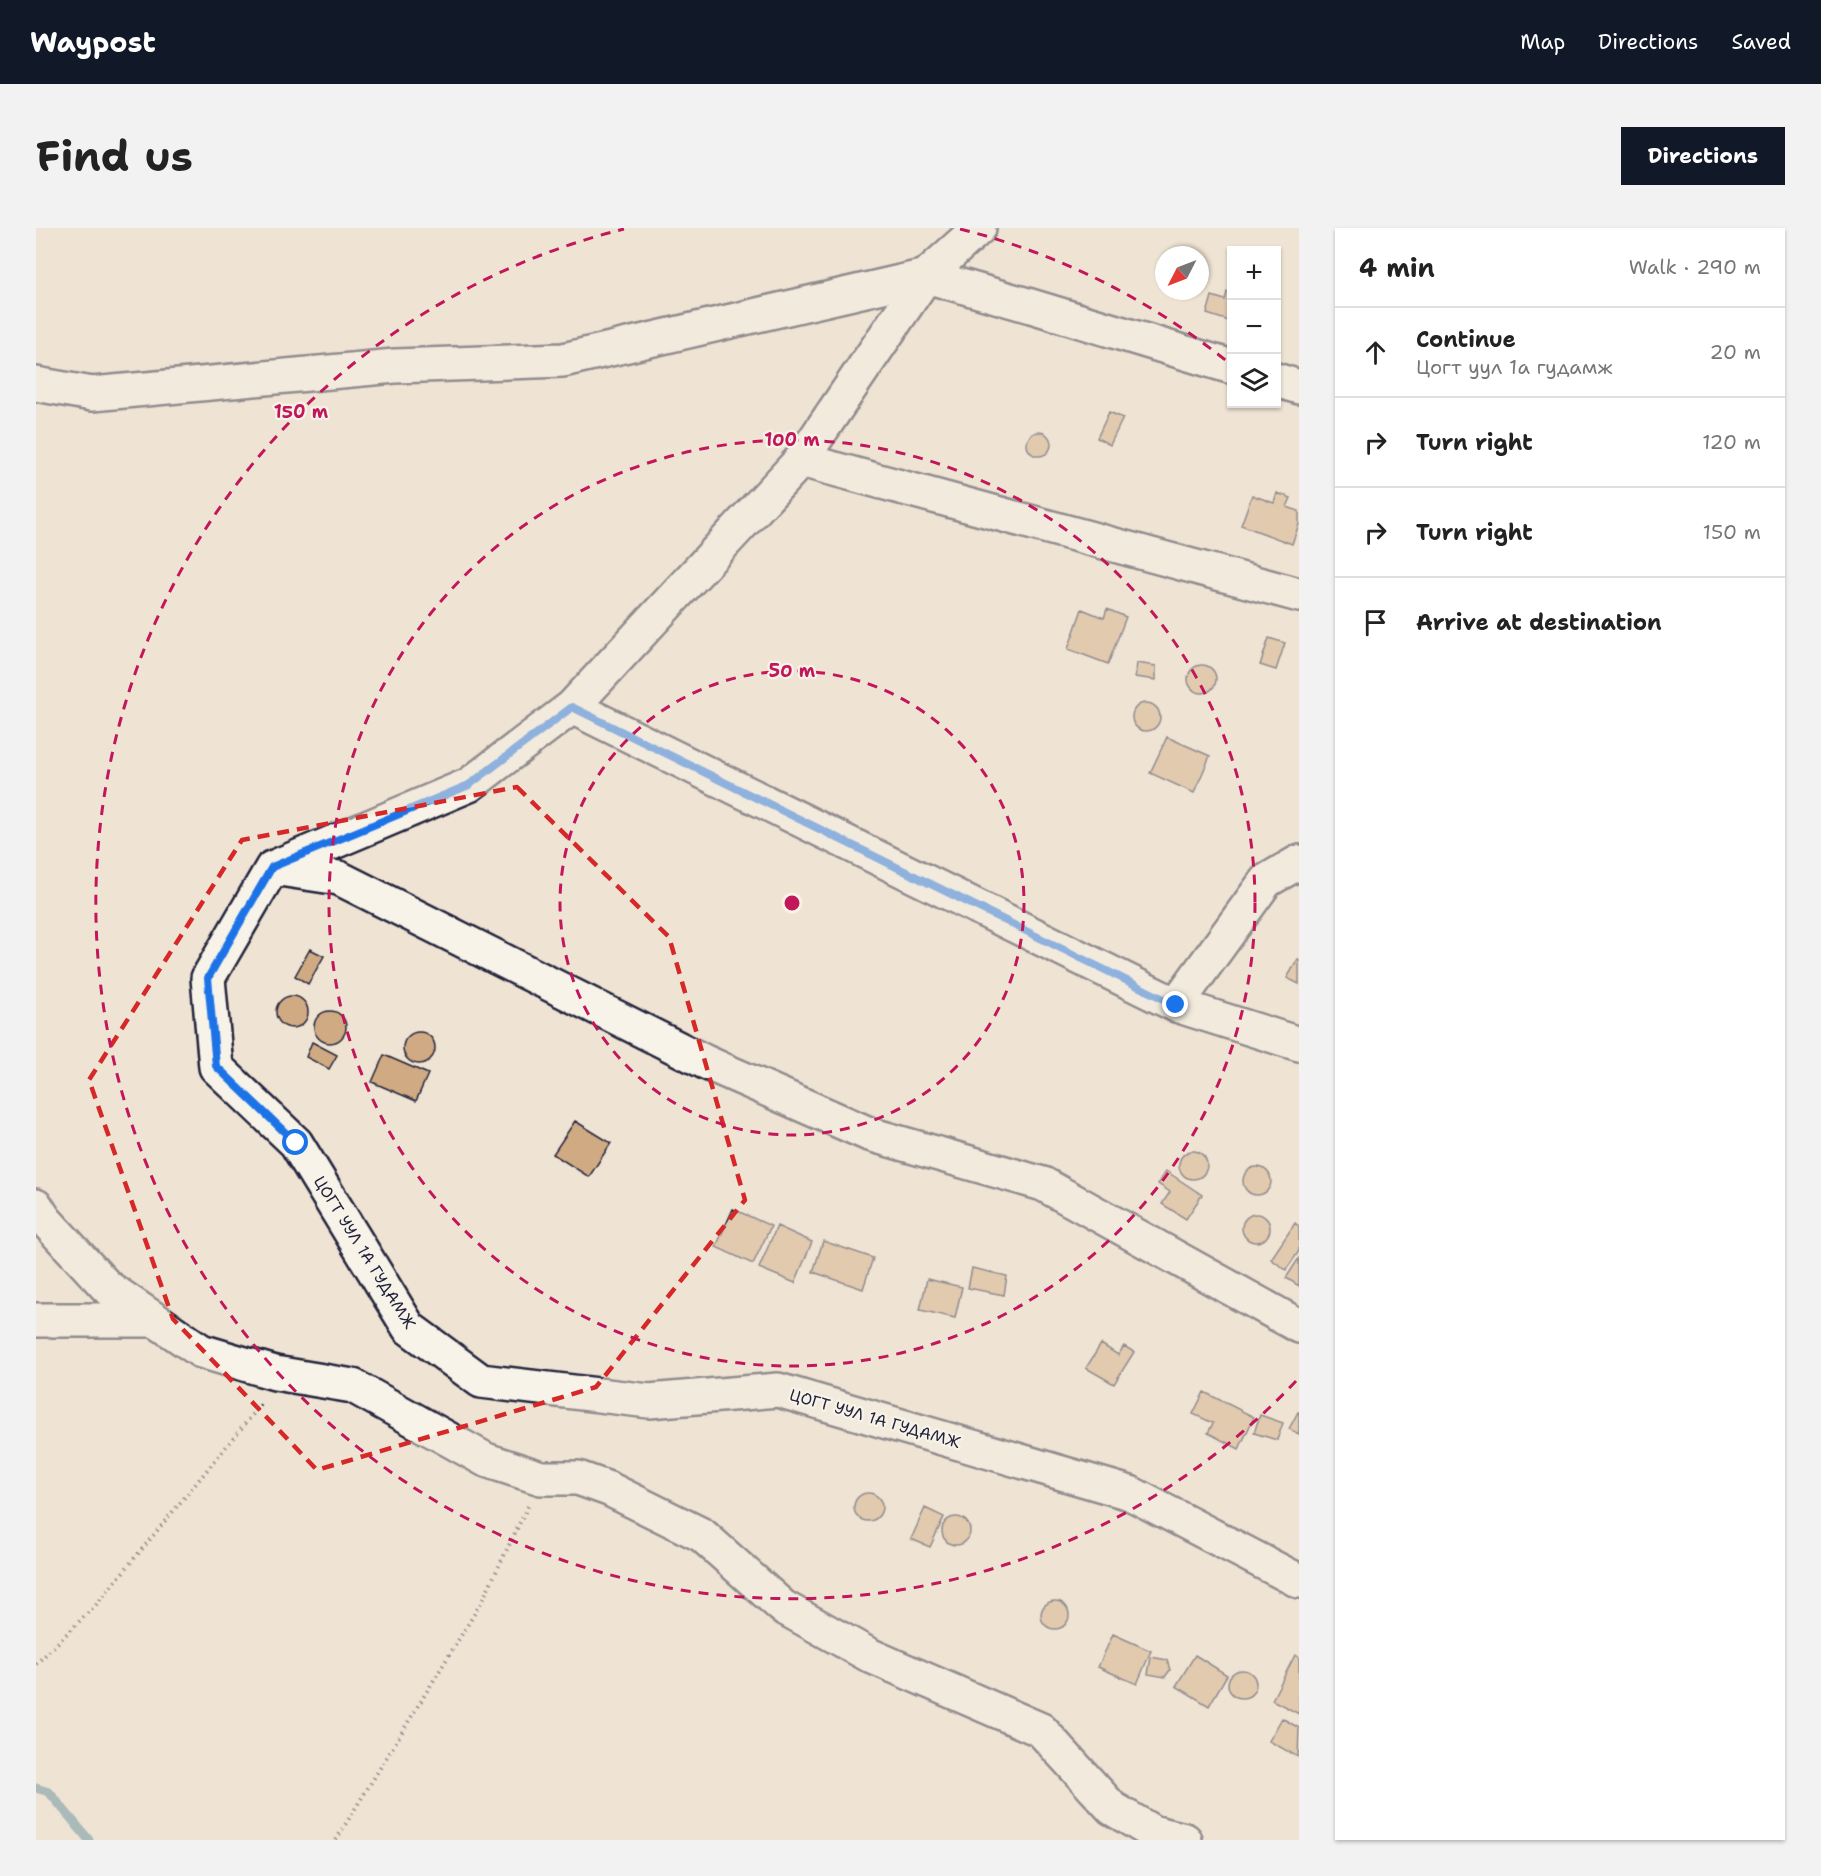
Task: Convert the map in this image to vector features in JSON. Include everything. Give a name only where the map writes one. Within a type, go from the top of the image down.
[{"type":"street","points":[[272,867],[469,785],[572,707],[801,460],[926,276],[964,228]]},
{"type":"street","points":[[926,276],[979,228]]},
{"type":"street","points":[[36,384],[92,394],[395,366],[563,360],[926,276],[1227,365]]},
{"type":"street","points":[[1281,382],[1299,387]]},
{"type":"street","points":[[801,460],[1299,595]]},
{"type":"street","points":[[572,707],[1176,1005],[1299,1044]]},
{"type":"street","points":[[1176,1005],[1266,881],[1299,862]]},
{"type":"street","points":[[272,867],[339,878],[705,1062],[869,1134],[1043,1184],[1299,1326]]},
{"type":"street","name":"ЦОГТ УУЛ 1А ГУДАМЖ","points":[[272,867],[208,978],[216,1066],[296,1143],[410,1328],[481,1381],[649,1401],[778,1390],[1130,1493],[1299,1581]]},
{"type":"street","points":[[36,1206],[45,1220],[107,1287],[201,1351],[275,1373],[353,1386],[486,1460],[541,1478],[578,1478],[609,1489],[702,1535],[783,1607],[871,1656],[1041,1730],[1112,1808],[1152,1832],[1185,1840]]},
{"type":"street","points":[[36,1320],[155,1320]]},
{"type":"path","points":[[36,1664],[96,1605],[265,1400]]},
{"type":"path","points":[[336,1840],[480,1603],[541,1478]]},
{"type":"highlighted area","points":[[517,787],[669,937],[745,1200],[596,1387],[317,1470],[173,1319],[89,1080],[242,840]]},
{"type":"building","points":[[1227,292],[1227,320],[1207,314],[1212,296],[1225,300]]},
{"type":"building","points":[[1109,412],[1123,418],[1110,445],[1097,438]]},
{"type":"building","points":[[1039,432],[1048,435],[1051,444],[1048,453],[1039,456],[1030,453],[1027,444],[1030,435]]},
{"type":"building","points":[[1277,493],[1291,498],[1287,507],[1299,511],[1299,524],[1292,544],[1241,525],[1252,495],[1274,503]]},
{"type":"building","points":[[1082,609],[1104,618],[1107,609],[1126,617],[1108,664],[1068,649]]},
{"type":"building","points":[[1269,638],[1285,643],[1276,670],[1260,665]]},
{"type":"building","points":[[1137,663],[1156,666],[1156,680],[1135,677]]},
{"type":"building","points":[[1202,665],[1212,669],[1216,679],[1212,689],[1202,693],[1192,689],[1188,679],[1192,669]]},
{"type":"building","points":[[1146,703],[1156,707],[1160,717],[1156,727],[1146,731],[1136,727],[1132,717],[1136,707]]},
{"type":"building","points":[[1167,737],[1210,756],[1194,793],[1150,773]]},
{"type":"building","points":[[310,949],[324,956],[308,984],[295,976]]},
{"type":"building","points":[[1299,960],[1299,984],[1287,978]]},
{"type":"building","points":[[292,996],[303,1001],[308,1012],[303,1023],[292,1028],[281,1023],[276,1012],[281,1001]]},
{"type":"building","points":[[330,1011],[341,1016],[346,1027],[341,1038],[330,1043],[319,1038],[314,1027],[319,1016]]},
{"type":"building","points":[[419,1032],[430,1037],[435,1048],[430,1059],[419,1064],[408,1059],[403,1048],[408,1037]]},
{"type":"building","points":[[312,1042],[337,1055],[329,1069],[306,1057]]},
{"type":"building","points":[[384,1055],[428,1074],[416,1101],[372,1082]]},
{"type":"building","points":[[575,1121],[611,1143],[589,1177],[553,1154]]},
{"type":"building","points":[[1193,1151],[1203,1155],[1207,1165],[1203,1175],[1193,1179],[1183,1175],[1179,1165],[1183,1155]]},
{"type":"building","points":[[1257,1167],[1267,1171],[1271,1181],[1267,1191],[1257,1195],[1247,1191],[1243,1181],[1247,1171]]},
{"type":"building","points":[[1166,1171],[1202,1195],[1186,1219],[1162,1204],[1170,1192],[1158,1184]]},
{"type":"building","points":[[733,1209],[771,1226],[753,1264],[716,1247]]},
{"type":"building","points":[[1256,1214],[1266,1218],[1270,1228],[1266,1238],[1256,1242],[1246,1238],[1242,1228],[1246,1218]]},
{"type":"building","points":[[1295,1223],[1299,1226],[1299,1251],[1286,1270],[1271,1259]]},
{"type":"building","points":[[777,1226],[812,1242],[795,1283],[759,1268]]},
{"type":"building","points":[[823,1241],[873,1258],[863,1289],[813,1272]]},
{"type":"building","points":[[1299,1258],[1299,1286],[1286,1278]]},
{"type":"building","points":[[972,1268],[1007,1276],[1004,1295],[968,1288]]},
{"type":"building","points":[[927,1279],[962,1287],[955,1318],[920,1310]]},
{"type":"building","points":[[1101,1344],[1118,1355],[1124,1346],[1134,1352],[1114,1384],[1086,1368]]},
{"type":"building","points":[[1204,1392],[1254,1417],[1239,1449],[1208,1433],[1213,1423],[1193,1414]]},
{"type":"building","points":[[1299,1412],[1299,1434],[1289,1429]]},
{"type":"building","points":[[1260,1415],[1283,1423],[1277,1440],[1254,1433]]},
{"type":"building","points":[[868,1493],[878,1497],[882,1507],[878,1517],[868,1521],[858,1517],[854,1507],[858,1497]]},
{"type":"building","points":[[925,1508],[944,1517],[930,1547],[911,1539]]},
{"type":"building","points":[[956,1517],[966,1521],[970,1531],[966,1541],[956,1545],[946,1541],[942,1531],[946,1521]]},
{"type":"building","points":[[1055,1601],[1065,1605],[1069,1615],[1065,1625],[1055,1629],[1045,1625],[1041,1615],[1045,1605]]},
{"type":"building","points":[[1113,1634],[1151,1651],[1137,1684],[1098,1667]]},
{"type":"building","points":[[1195,1655],[1227,1675],[1209,1706],[1176,1686]]},
{"type":"building","points":[[1295,1655],[1299,1657],[1299,1714],[1272,1700]]},
{"type":"building","points":[[1151,1657],[1167,1660],[1170,1670],[1165,1677],[1148,1674]]},
{"type":"building","points":[[1242,1670],[1252,1674],[1256,1684],[1252,1694],[1242,1698],[1232,1694],[1228,1684],[1232,1674]]},
{"type":"building","points":[[1282,1718],[1299,1728],[1298,1757],[1269,1741]]},
{"type":"waterway","points":[[36,1788],[49,1792],[89,1840]]},
{"type":"route","points":[[296,1143],[216,1066],[208,978],[272,867],[469,785],[572,707],[1176,1005]]}]
